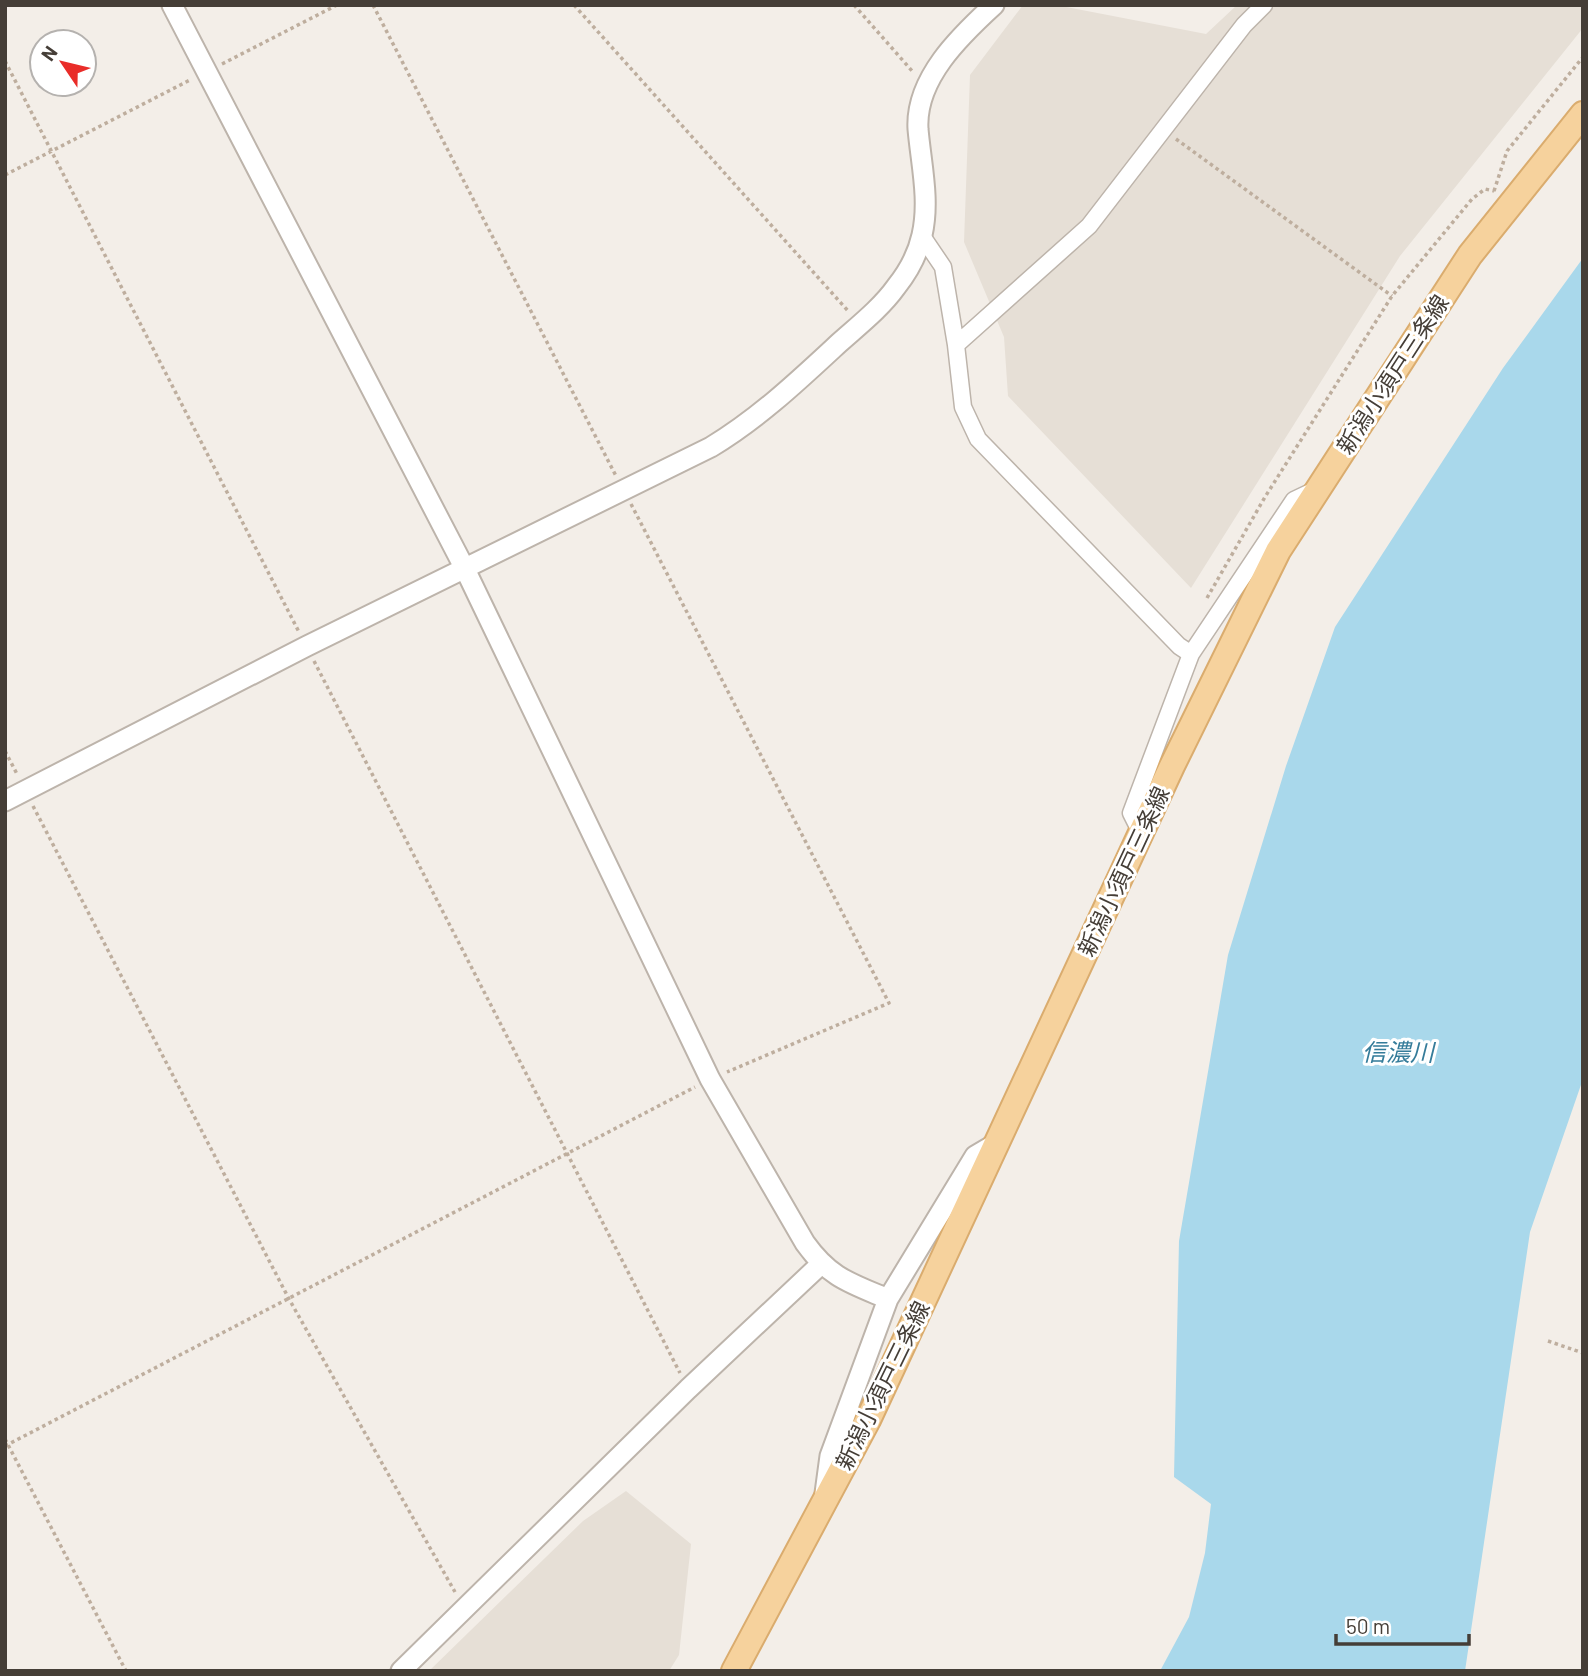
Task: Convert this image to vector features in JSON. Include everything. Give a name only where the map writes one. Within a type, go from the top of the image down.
[{"type":"main road","name":"新潟小須戸三条線","points":[[734,1671],[868,1420],[1141,833],[1278,551],[1470,255],[1583,114]]},
{"type":"street","points":[[172,5],[465,569],[710,1079],[805,1243],[821,1264],[847,1282],[888,1299]]},
{"type":"street","points":[[5,801],[307,646],[624,491],[743,428],[860,324],[895,289],[911,265],[922,236],[925,213],[918,126],[920,105],[926,87],[957,41],[994,5]]},
{"type":"street","points":[[956,345],[1089,226],[1244,25],[1264,5]]},
{"type":"street","points":[[922,236],[943,267],[963,407],[978,439],[1179,646],[1191,654]]},
{"type":"street","points":[[1141,833],[1132,813],[1191,654],[1294,500],[1318,489]]},
{"type":"street","points":[[823,1504],[830,1456],[888,1299],[975,1156],[997,1143]]},
{"type":"street","points":[[401,1671],[688,1389],[821,1264]]},
{"type":"path","points":[[5,175],[337,5]]},
{"type":"path","points":[[7,1445],[710,1079],[889,1003],[373,5]]},
{"type":"path","points":[[574,5],[860,324]]},
{"type":"path","points":[[854,5],[926,87]]},
{"type":"path","points":[[1205,600],[1265,497],[1392,296],[1472,199],[1485,189],[1494,191],[1507,151],[1583,57]]},
{"type":"path","points":[[5,61],[569,1153],[688,1389]]},
{"type":"path","points":[[1162,129],[1392,296]]},
{"type":"path","points":[[5,751],[289,1299],[465,1609]]},
{"type":"path","points":[[1548,1341],[1583,1353]]},
{"type":"path","points":[[5,1439],[126,1671]]},
{"type":"shaded area","points":[[1023,5],[1056,5],[1206,34],[1237,5],[1583,5],[1583,28],[1400,256],[1191,588],[1008,396],[1004,337],[964,242],[970,75]]},
{"type":"shaded area","points":[[626,1491],[691,1544],[679,1655],[669,1671],[429,1671],[583,1521]]},
{"type":"water","name":"信濃川","points":[[1583,258],[1583,1079],[1530,1232],[1465,1671],[1160,1671],[1189,1617],[1205,1553],[1211,1504],[1174,1477],[1179,1241],[1228,955],[1286,766],[1335,627],[1503,368]]}]
